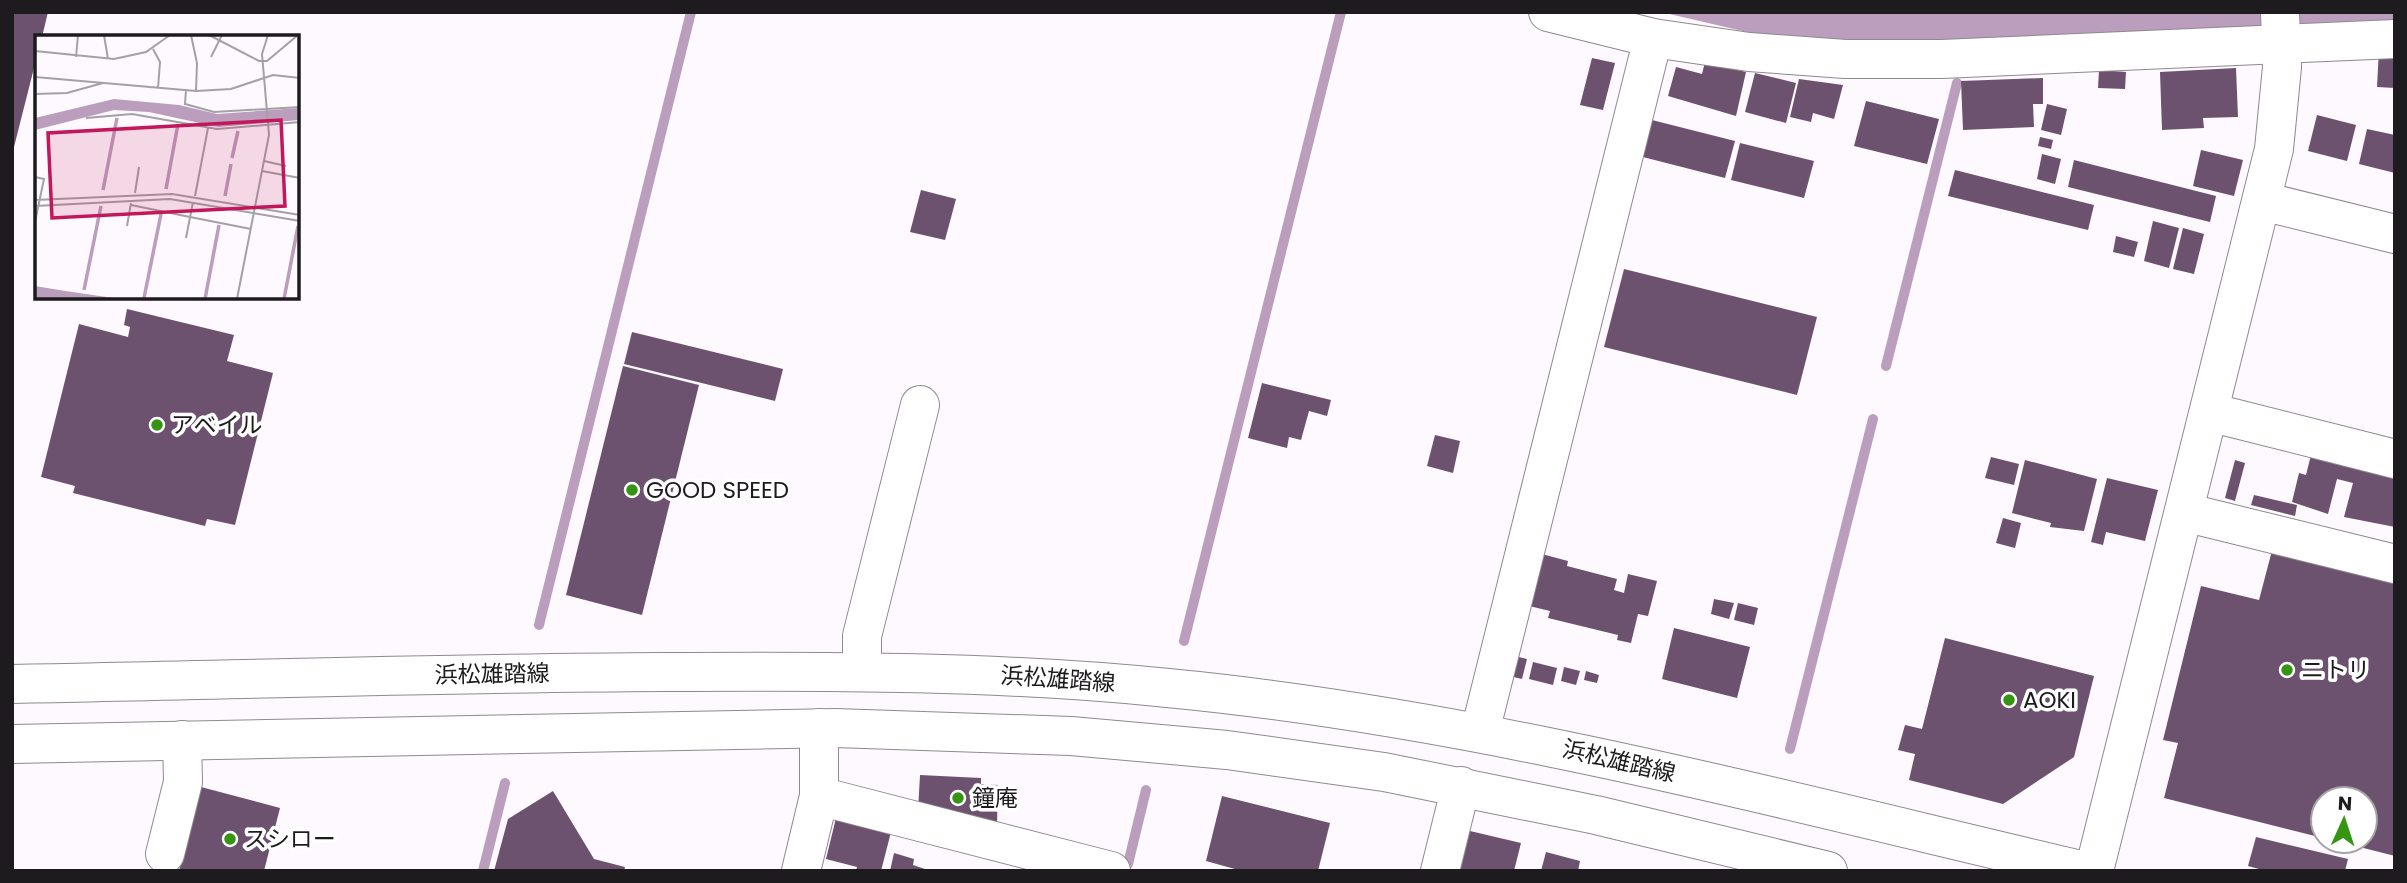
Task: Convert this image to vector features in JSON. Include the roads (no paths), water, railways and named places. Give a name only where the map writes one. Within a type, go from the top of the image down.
[{"type":"main road","points":[[1548,12],[1653,38],[1749,52],[1845,59],[1942,59],[2281,32],[2395,39]]},
{"type":"main road","points":[[2094,871],[2262,201],[2277,123],[2281,32]]},
{"type":"main road","points":[[1480,732],[1653,38]]},
{"type":"main road","points":[[2262,201],[2395,234]]},
{"type":"main road","points":[[862,671],[862,636],[920,405]]},
{"type":"main road","points":[[2209,412],[2395,459]]},
{"type":"main road","points":[[2184,512],[2395,564]]},
{"type":"main road","name":"浜松雄踏線","points":[[12,684],[569,673],[862,671],[1010,676],[1167,687],[1323,706],[1480,732],[1650,768],[2085,871]]},
{"type":"main road","points":[[801,871],[819,796],[819,729]]},
{"type":"main road","points":[[12,744],[819,729],[966,730],[1138,741],[1306,760],[1461,786],[1828,871]]},
{"type":"main road","points":[[165,854],[183,782],[182,740]]},
{"type":"main road","points":[[1440,871],[1461,786]]},
{"type":"main road","points":[[819,796],[1111,871]]},
{"type":"waterway","points":[[539,625],[691,12]]},
{"type":"waterway","points":[[1184,641],[1341,12]]},
{"type":"waterway","points":[[1886,366],[1957,83]]},
{"type":"waterway","points":[[1790,749],[1873,419]]},
{"type":"waterway","points":[[483,871],[505,783]]},
{"type":"waterway","points":[[1128,864],[1146,790]]},
{"type":"place","name":"アベイル","points":[[157,425]]},
{"type":"place","name":"GOOD SPEED","points":[[632,490]]},
{"type":"place","name":"ニトリ","points":[[2287,670]]},
{"type":"place","name":"AOKI","points":[[2009,700]]},
{"type":"place","name":"鐘庵","points":[[958,798]]},
{"type":"place","name":"スシロー","points":[[230,839]]}]
